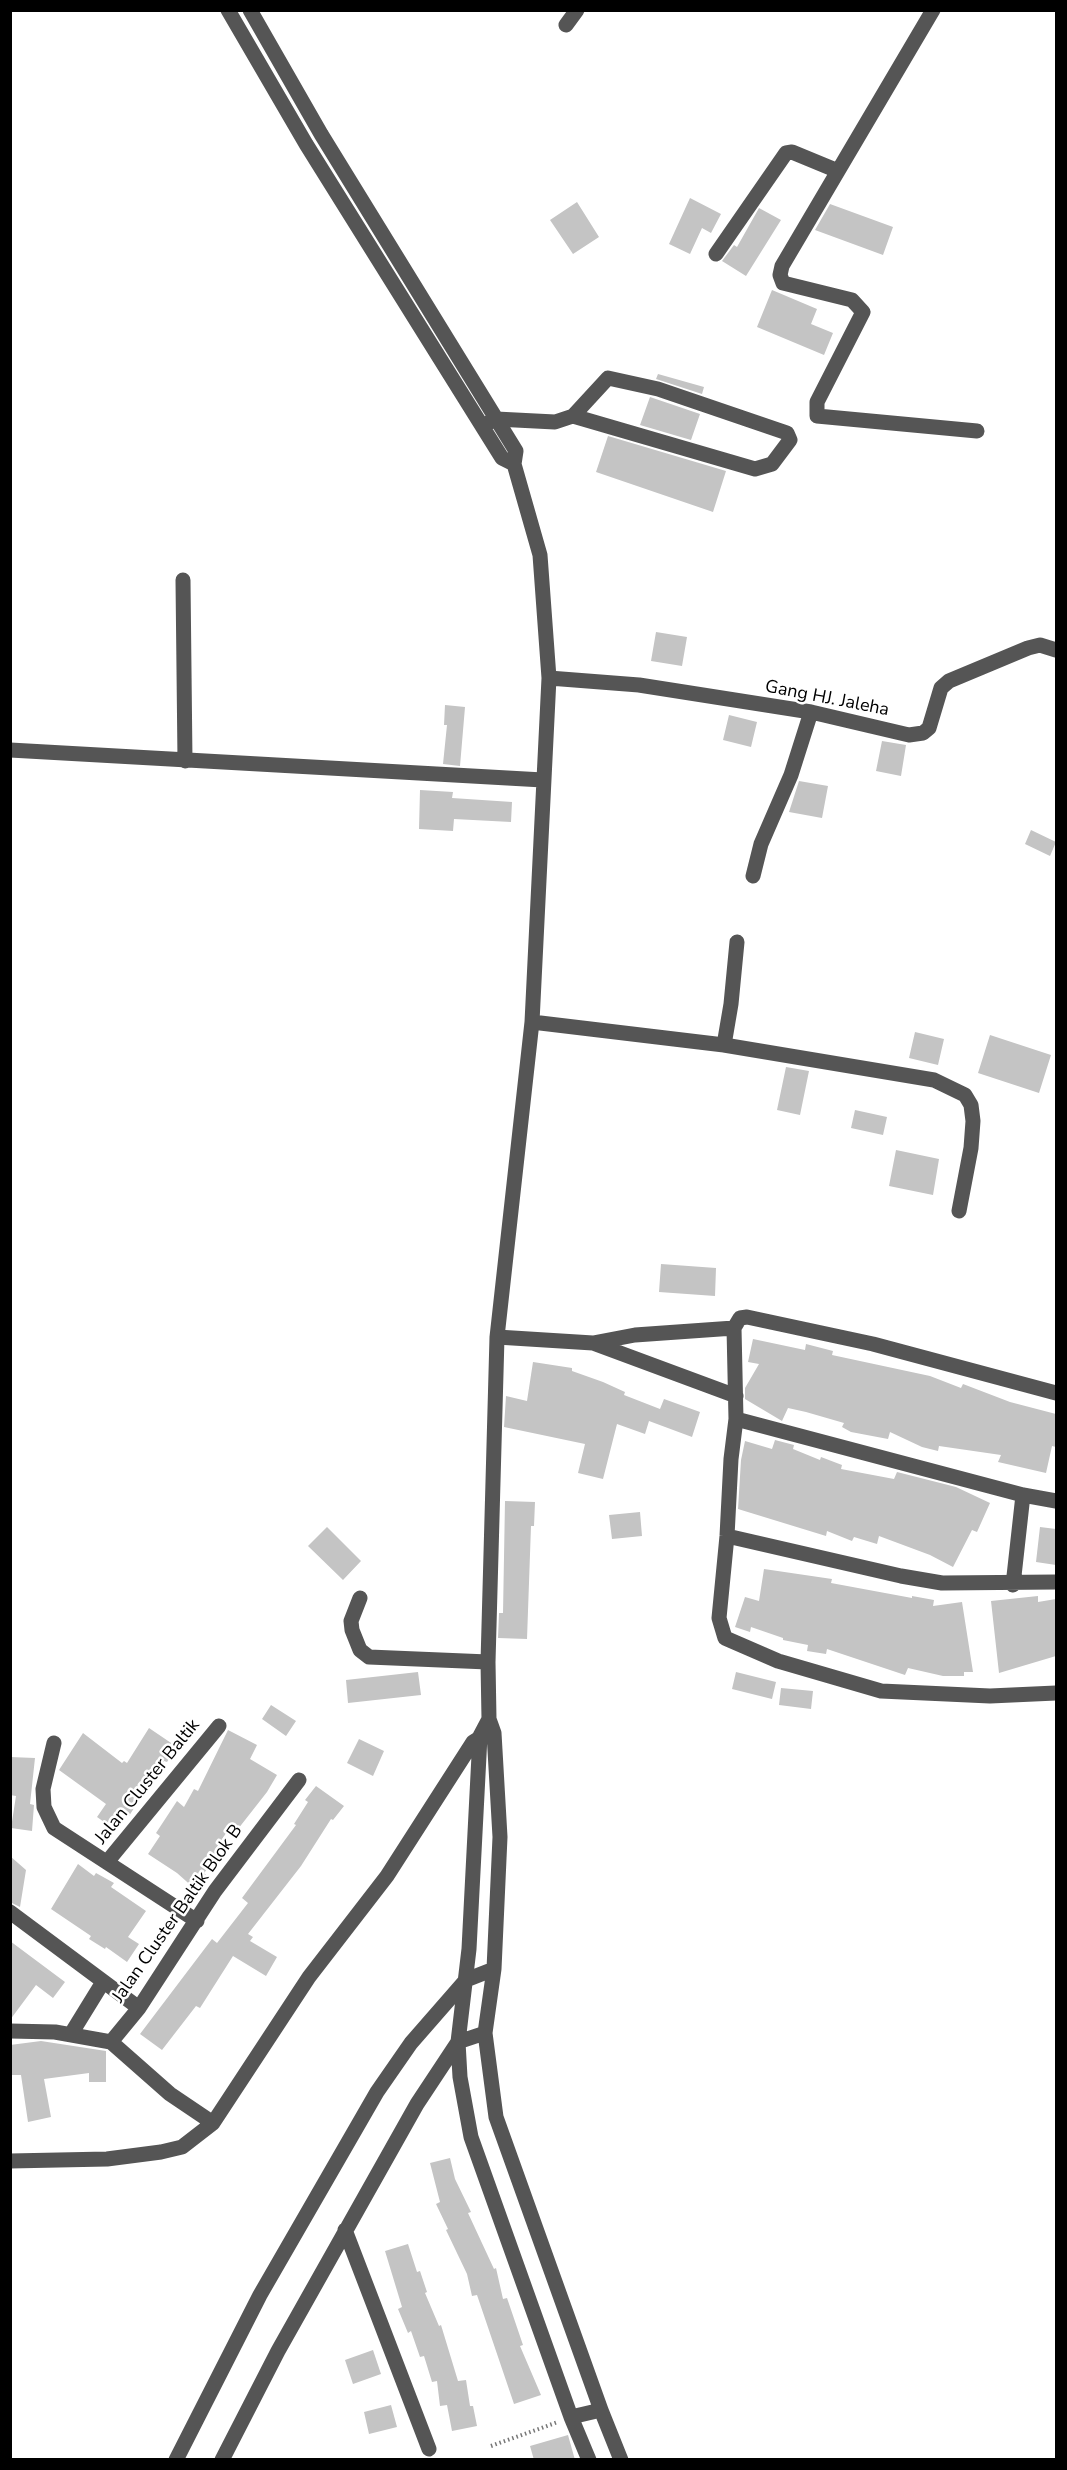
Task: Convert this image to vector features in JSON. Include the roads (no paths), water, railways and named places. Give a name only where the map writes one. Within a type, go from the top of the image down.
[{"type":"street","points":[[228,10],[306,144],[489,422]]},
{"type":"street","points":[[250,10],[489,422],[502,458],[514,464],[540,555],[549,678],[532,1022],[497,1336],[488,1729],[466,1980],[458,2042],[460,2077],[471,2137],[571,2417],[589,2460]]},
{"type":"street","points":[[566,25],[577,10]]},
{"type":"street","points":[[933,10],[782,266],[780,275],[783,283],[852,300],[863,312],[818,402],[817,416],[977,431]]},
{"type":"street","points":[[716,254],[786,153],[792,152],[838,171]]},
{"type":"street","points":[[489,422],[555,422],[573,416],[608,378],[658,389],[787,433],[790,440],[772,464],[755,469],[573,416]]},
{"type":"street","points":[[183,580],[185,761]]},
{"type":"street","name":"Gang HJ. Jaleha","points":[[549,678],[639,685],[811,712],[909,735],[923,733],[929,728],[941,688],[949,681],[1028,648],[1040,645],[1056,650]]},
{"type":"street","points":[[753,876],[761,844],[791,775],[811,712]]},
{"type":"street","points":[[10,750],[543,780]]},
{"type":"street","points":[[724,1045],[732,1004],[737,942]]},
{"type":"street","points":[[532,1022],[724,1045],[934,1080],[965,1095],[971,1105],[973,1121],[971,1148],[959,1211]]},
{"type":"street","points":[[1056,1393],[873,1344],[747,1317],[740,1318],[734,1328],[736,1419],[719,1618],[725,1638],[778,1661],[881,1691],[990,1696],[1056,1693]]},
{"type":"street","points":[[497,1336],[593,1343],[635,1335],[734,1328]]},
{"type":"street","points":[[593,1343],[736,1396]]},
{"type":"street","points":[[736,1419],[1023,1495],[1056,1501]]},
{"type":"street","points":[[1013,1585],[1023,1495]]},
{"type":"street","points":[[727,1536],[901,1576],[942,1583],[1013,1585],[1056,1582]]},
{"type":"street","points":[[360,1598],[351,1622],[352,1630],[360,1650],[369,1657],[488,1662]]},
{"type":"street","name":"Jalan Cluster Baltik","points":[[107,1862],[219,1726]]},
{"type":"street","points":[[488,1729],[500,1837],[494,1969],[485,2033],[496,2116],[621,2460]]},
{"type":"street","points":[[10,2161],[107,2158],[161,2152],[182,2147],[213,2123],[309,1977],[387,1876],[440,1790],[473,1742],[488,1729]]},
{"type":"street","name":"Jalan Cluster Baltik","points":[[54,1743],[43,1789],[44,1807],[54,1827],[197,1922]]},
{"type":"street","name":"Jalan Cluster Baltik Blok B","points":[[111,2042],[139,2008],[215,1891],[299,1780]]},
{"type":"street","points":[[10,1912],[139,2008]]},
{"type":"street","points":[[176,2460],[260,2295],[376,2092],[411,2043],[466,1980],[494,1969]]},
{"type":"street","points":[[71,2034],[103,1982]]},
{"type":"street","points":[[10,2031],[71,2034],[111,2042],[145,2074],[213,2123]]},
{"type":"street","points":[[222,2460],[345,2230],[417,2104],[458,2042],[485,2033]]},
{"type":"street","points":[[345,2230],[429,2449]]},
{"type":"street","points":[[571,2417],[601,2410]]}]
